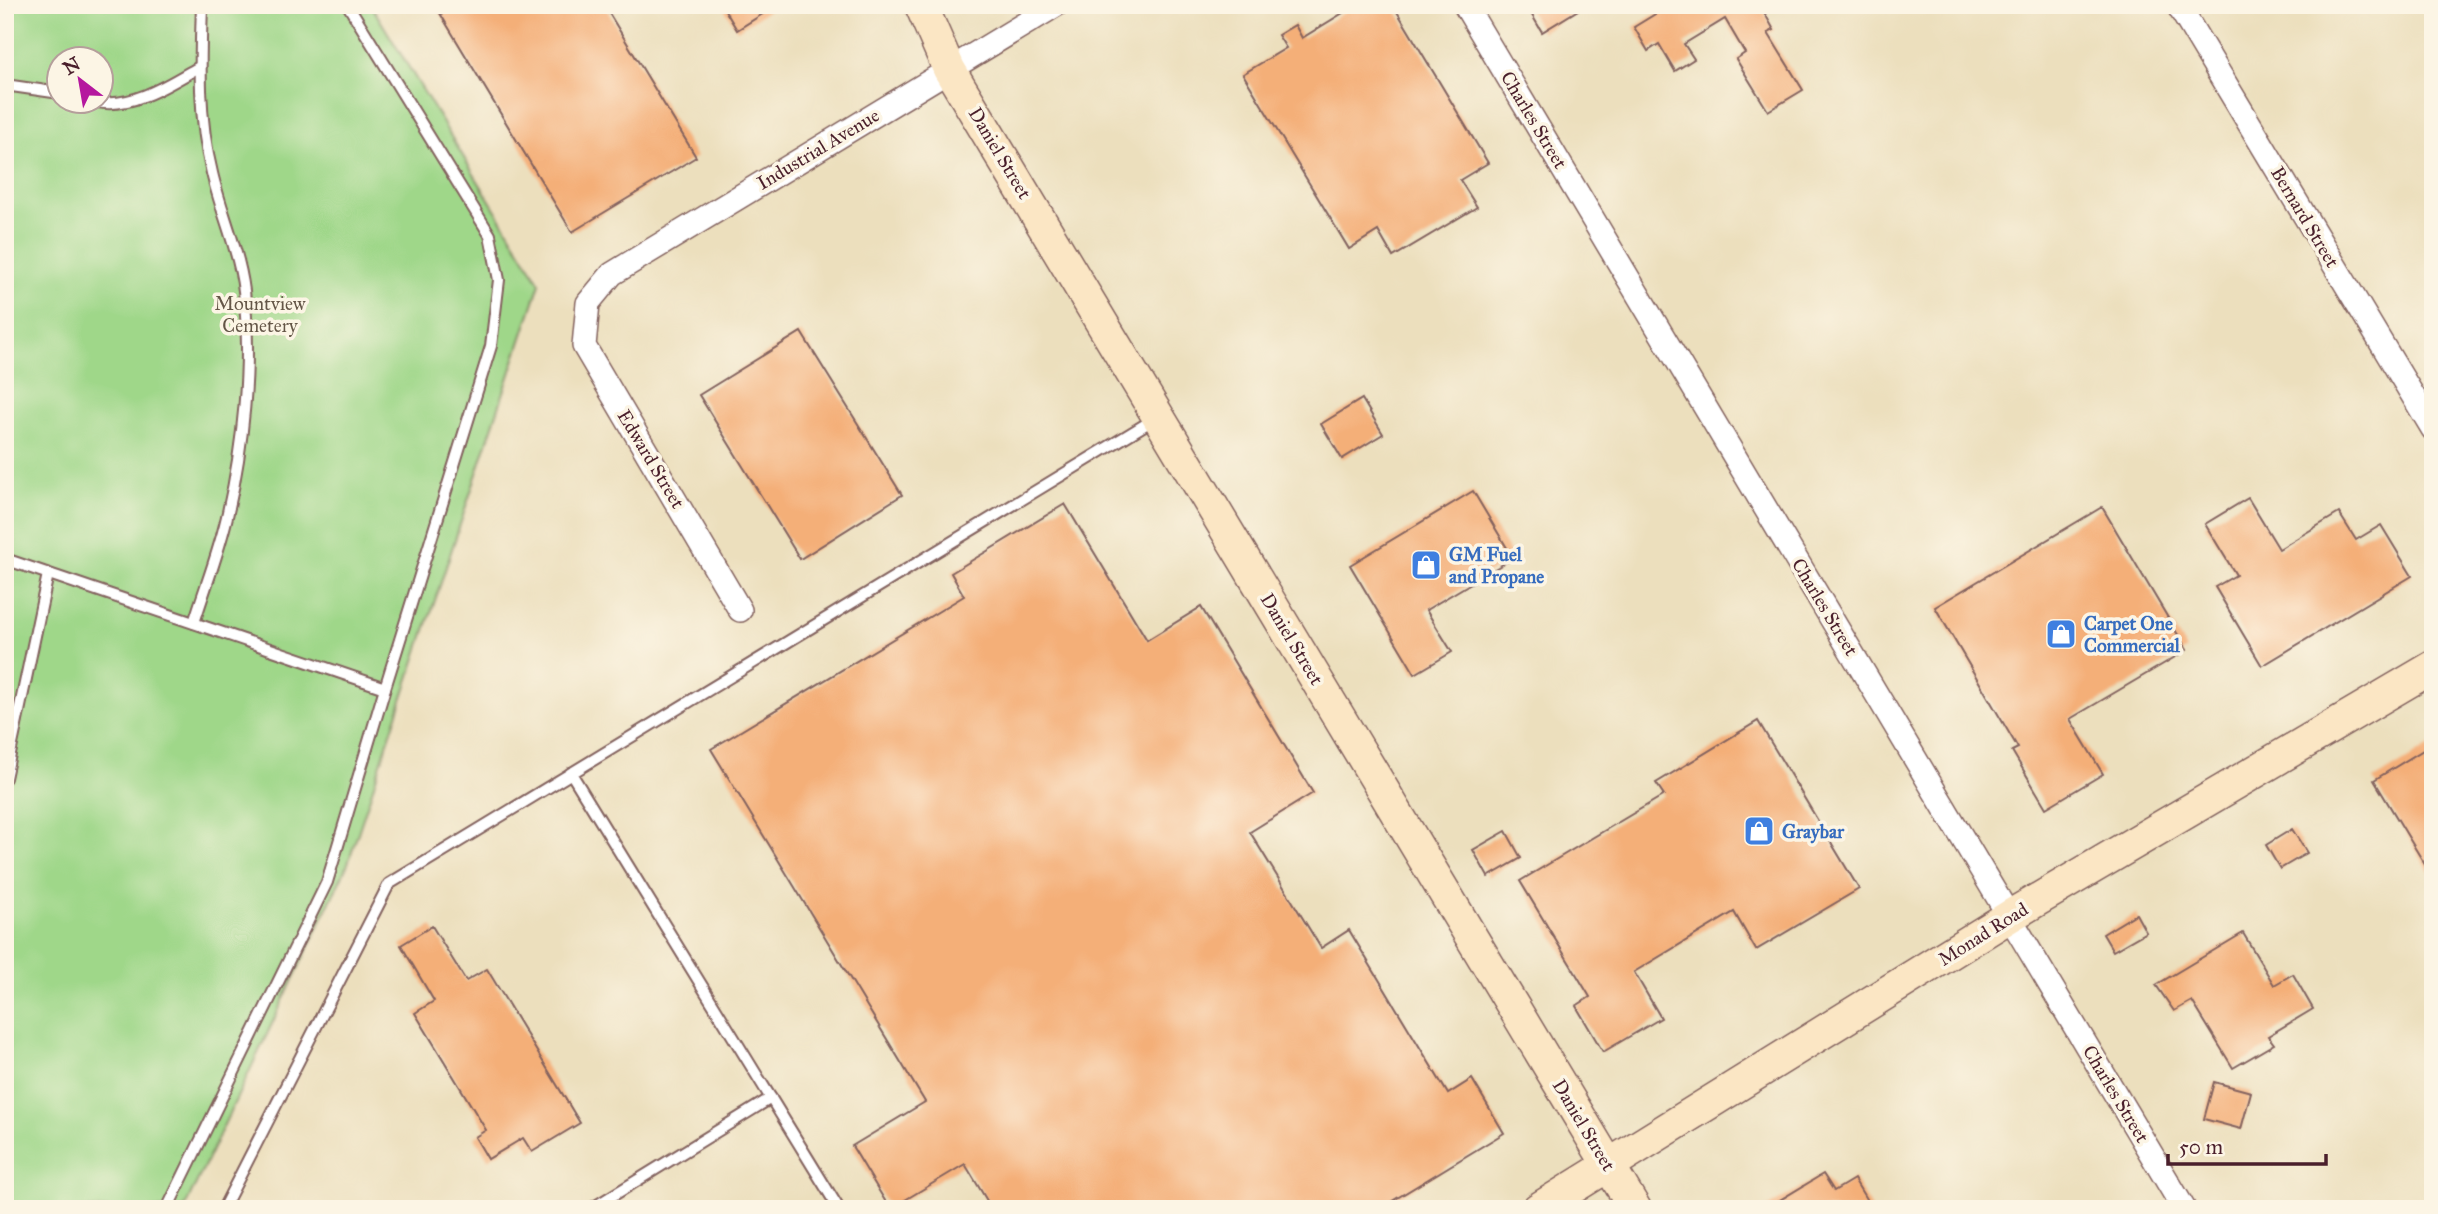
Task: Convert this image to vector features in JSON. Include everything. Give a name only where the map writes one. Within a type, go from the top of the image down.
[{"type":"street","name":"Daniel Street","points":[[921,5],[949,69],[1635,1209]]},
{"type":"street","name":"Industrial Avenue","points":[[588,303],[612,274],[1056,5]]},
{"type":"street","name":"Charles Street","points":[[1465,5],[2184,1209]]},
{"type":"street","name":"Bernard Street","points":[[2178,5],[2433,429]]},
{"type":"street","name":"Edward Street","points":[[588,303],[584,346],[740,610]]},
{"type":"street","name":"Monad Road","points":[[1538,1209],[2010,916],[2433,667]]},
{"type":"lane","points":[[194,624],[228,514],[238,462],[244,385],[245,301],[202,126],[202,5]]},
{"type":"lane","points":[[167,1209],[327,882],[491,346],[499,280],[490,235],[348,5]]},
{"type":"lane","points":[[116,101],[139,96],[200,67]]},
{"type":"lane","points":[[5,85],[46,91]]},
{"type":"lane","points":[[223,1209],[389,884],[1158,416]]},
{"type":"lane","points":[[5,559],[385,688]]},
{"type":"lane","points":[[5,778],[48,574]]},
{"type":"lane","points":[[571,773],[839,1209]]},
{"type":"lane","points":[[591,1209],[771,1098]]},
{"type":"green space","name":"Mountview Cemetery","points":[[5,5],[371,5],[540,283],[347,866],[184,1209],[5,1209]]},
{"type":"building","points":[[435,5],[604,5],[696,157],[572,232]]},
{"type":"building","points":[[722,5],[777,5],[737,30]]},
{"type":"building","points":[[1356,5],[1393,5],[1488,163],[1460,180],[1477,207],[1393,257],[1378,231],[1349,249],[1243,74],[1286,48],[1278,35],[1295,25],[1302,38]]},
{"type":"building","points":[[1526,5],[1586,5],[1542,32]]},
{"type":"building","points":[[1670,5],[1760,5],[1774,30],[1768,33],[1803,90],[1768,111],[1736,59],[1745,53],[1725,19],[1684,44],[1694,59],[1675,71],[1659,44],[1648,51],[1634,27]]},
{"type":"building","points":[[801,332],[902,495],[800,559],[699,395]]},
{"type":"building","points":[[1362,399],[1383,434],[1342,459],[1321,424]]},
{"type":"building","points":[[1473,491],[1513,558],[1426,610],[1452,652],[1415,674],[1350,565]]},
{"type":"building","points":[[2248,498],[2279,549],[2339,513],[2356,540],[2381,525],[2412,576],[2262,666],[2215,587],[2236,575],[2205,524]]},
{"type":"building","points":[[1065,504],[1147,640],[1201,607],[1313,793],[1250,832],[1321,948],[1349,930],[1448,1094],[1472,1079],[1504,1133],[1379,1209],[992,1209],[965,1164],[890,1209],[852,1146],[925,1102],[711,749],[964,596],[951,573]]},
{"type":"building","points":[[2102,507],[2187,650],[2070,719],[2103,774],[2046,808],[2012,751],[2018,748],[1935,607]]},
{"type":"building","points":[[1758,721],[1859,889],[1756,950],[1734,912],[1634,972],[1661,1018],[1603,1052],[1576,1006],[1590,997],[1520,881],[1664,795],[1656,783]]},
{"type":"building","points":[[2433,744],[2433,878],[2374,780]]},
{"type":"building","points":[[2292,829],[2307,853],[2280,869],[2266,845]]},
{"type":"building","points":[[1506,831],[1521,858],[1488,877],[1473,850]]},
{"type":"building","points":[[2136,914],[2146,932],[2113,951],[2103,934]]},
{"type":"building","points":[[432,926],[466,981],[487,969],[580,1123],[532,1152],[523,1138],[488,1159],[475,1137],[486,1130],[415,1013],[434,1001],[401,945]]},
{"type":"building","points":[[2243,933],[2274,985],[2293,974],[2313,1009],[2268,1036],[2274,1044],[2233,1068],[2192,1001],[2174,1011],[2156,985]]},
{"type":"building","points":[[2214,1082],[2251,1092],[2241,1129],[2204,1119]]},
{"type":"building","points":[[1823,1174],[1834,1191],[1854,1179],[1872,1209],[1765,1209]]},
{"type":"place","name":"GM Fuel and Propane","points":[[1426,565]]},
{"type":"place","name":"Carpet One Commercial","points":[[2061,634]]},
{"type":"place","name":"Graybar","points":[[1759,831]]}]
